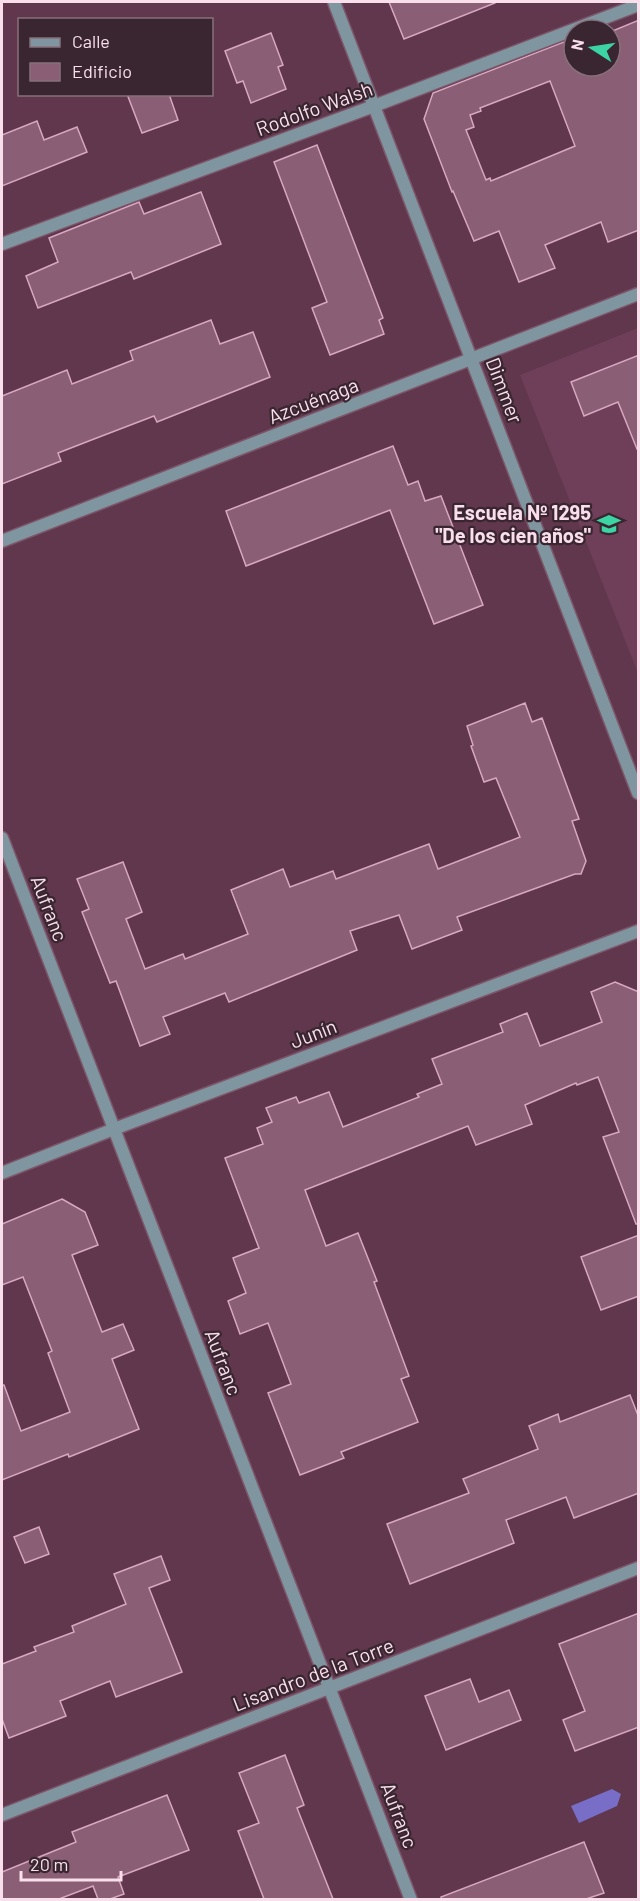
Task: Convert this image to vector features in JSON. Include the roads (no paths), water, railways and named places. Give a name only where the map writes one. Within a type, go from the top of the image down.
[{"type":"street","name":"Dimmer","points":[[334,2],[639,793]]},
{"type":"street","name":"Rodolfo Walsh","points":[[2,244],[375,106],[639,5]]},
{"type":"street","name":"Azcuénaga","points":[[2,541],[639,294]]},
{"type":"street","name":"Aufranc","points":[[2,838],[7,867],[114,1129],[411,1899]]},
{"type":"street","name":"Junín","points":[[2,1173],[639,931]]},
{"type":"street","name":"Lisandro de la Torre","points":[[2,1815],[639,1568]]},
{"type":"place","name":"Escuela Nº 1295 \"De los cien años\"","points":[[609,524]]}]
